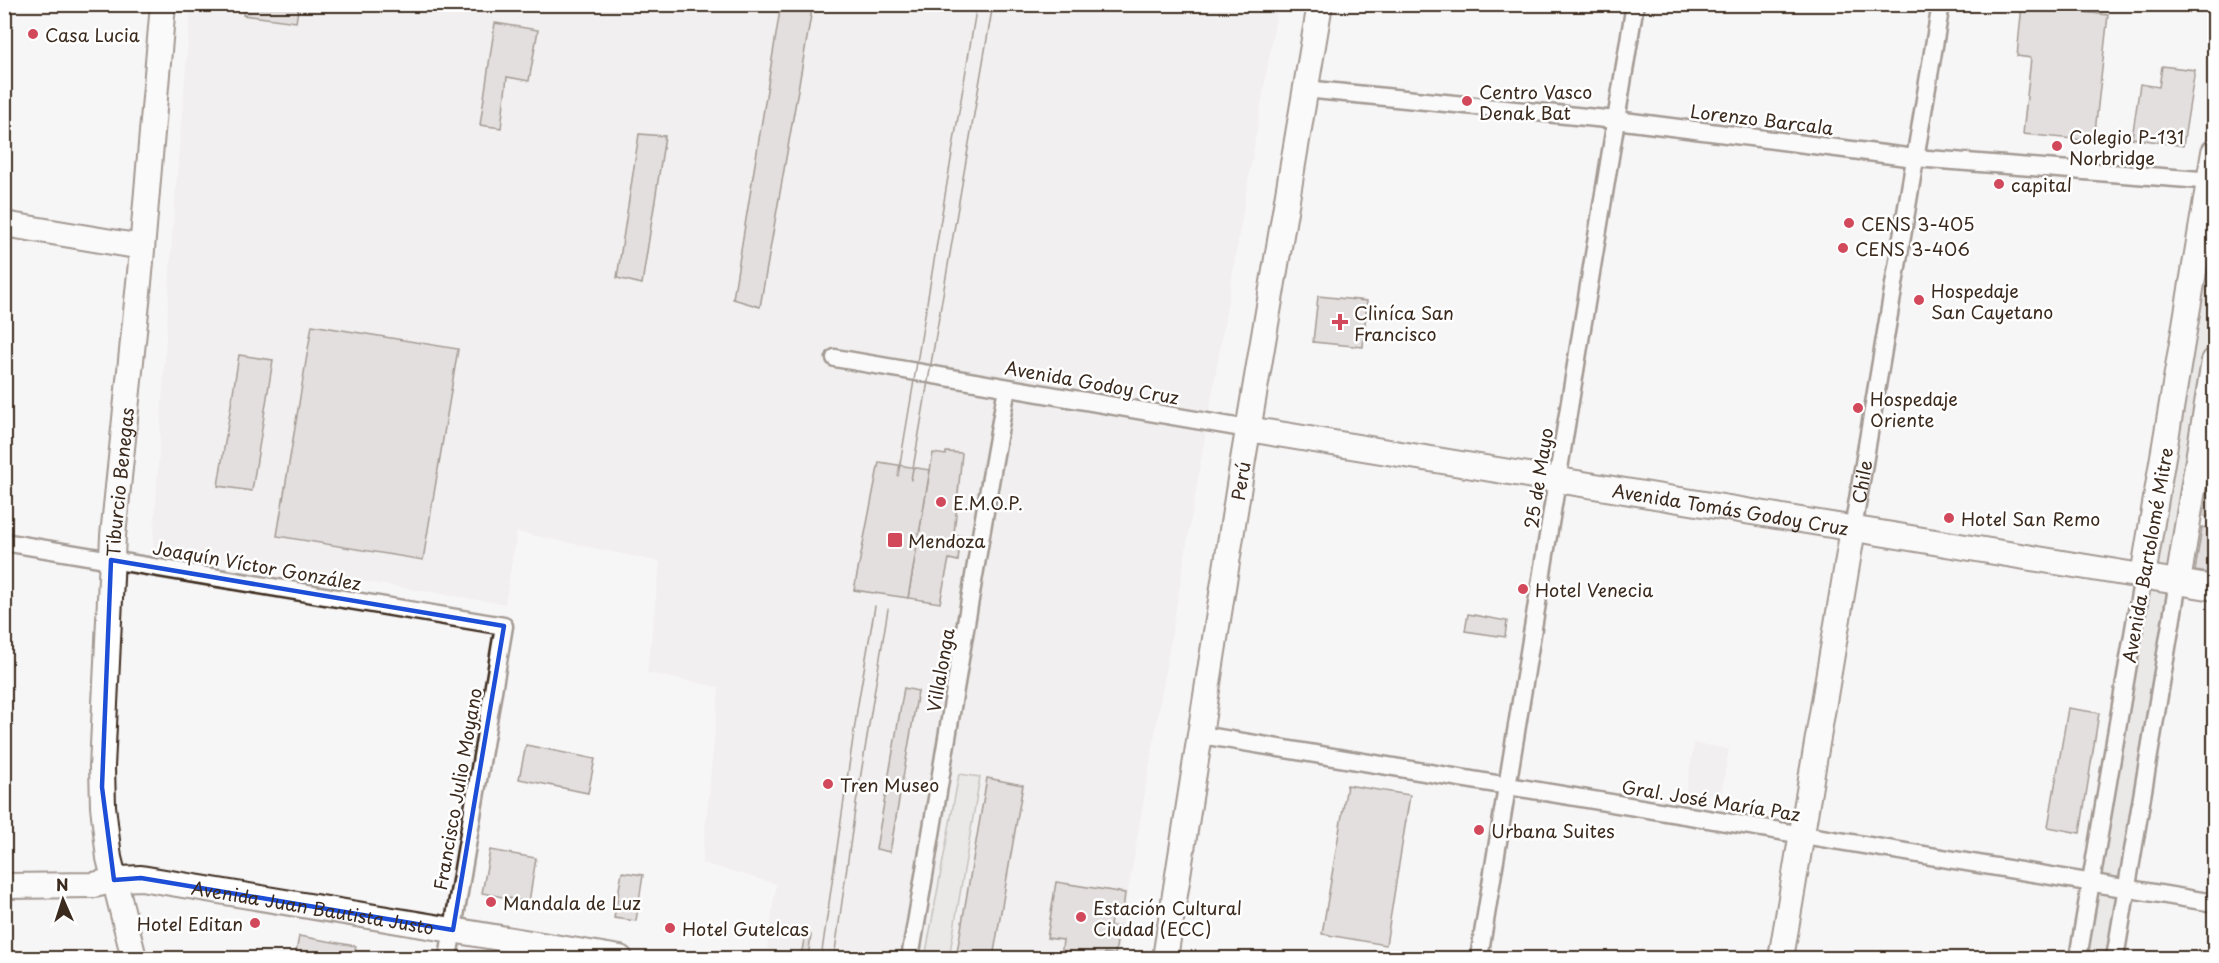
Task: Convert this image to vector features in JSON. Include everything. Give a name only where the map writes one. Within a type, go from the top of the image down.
[{"type":"main road","name":"Tiburcio Benegas","points":[[134,958],[114,880],[102,787],[111,560],[163,4]]},
{"type":"main road","name":"Perú","points":[[1165,958],[1248,429],[1320,4]]},
{"type":"main road","name":"Avenida Bartolomé Mitre","points":[[2143,576],[2212,181],[2214,152]]},
{"type":"main road","points":[[4,224],[142,247]]},
{"type":"main road","name":"Avenida Bartolomé Mitre","points":[[2178,582],[2214,361]]},
{"type":"main road","name":"Avenida Tomás Godoy Cruz","points":[[1248,429],[2214,588]]},
{"type":"main road","name":"Chile","points":[[1781,958],[1853,529]]},
{"type":"main road","name":"Avenida Juan Bautista Justo","points":[[4,886],[86,886],[129,877],[141,878],[620,958]]},
{"type":"street","name":"25 de Mayo","points":[[1479,958],[1635,4]]},
{"type":"street","name":"Chile","points":[[1853,529],[1941,4]]},
{"type":"street","name":"Lorenzo Barcala","points":[[1305,89],[1616,120],[1916,158],[2212,181]]},
{"type":"street","name":"Avenida Godoy Cruz","points":[[835,358],[1248,429]]},
{"type":"street","name":"Villalonga","points":[[910,958],[956,694],[984,512],[1007,388]]},
{"type":"street","name":"Joaquín Víctor González","points":[[4,542],[504,626]]},
{"type":"street","name":"Avenida Bartolomé Mitre","points":[[2078,958],[2143,576]]},
{"type":"street","name":"Avenida Bartolomé Mitre","points":[[2115,958],[2178,582]]},
{"type":"street","name":"Francisco Julio Moyano","points":[[447,958],[504,626]]},
{"type":"street","name":"Gral. José María Paz","points":[[1201,735],[2214,903]]},
{"type":"highlighted area","points":[[111,560],[504,626],[453,930],[141,878],[114,880],[102,787]]},
{"type":"shaded area","points":[[191,5],[1278,5],[1117,958],[817,958],[767,949],[776,884],[702,863],[719,687],[647,673],[660,562],[517,532],[505,604],[153,548],[173,222]]},
{"type":"shaded area","points":[[2214,152],[2214,361],[2115,958],[2078,958]]},
{"type":"shaded area","points":[[2214,447],[2214,517],[2204,516]]},
{"type":"shaded area","points":[[1694,743],[1729,749],[1721,797],[1686,791]]},
{"type":"shaded area","points":[[959,774],[980,777],[949,958],[925,958]]},
{"type":"building","points":[[245,4],[299,4],[296,22],[243,15]]},
{"type":"building","points":[[781,4],[813,4],[760,307],[733,299]]},
{"type":"building","points":[[2022,5],[2108,15],[2094,141],[2023,134],[2031,58],[2017,56]]},
{"type":"building","points":[[495,23],[538,30],[529,81],[507,77],[501,128],[480,125]]},
{"type":"building","points":[[2162,66],[2195,70],[2183,146],[2132,138],[2140,84],[2159,87]]},
{"type":"building","points":[[639,134],[665,136],[642,284],[617,278]]},
{"type":"building","name":"Cliníca San Francisco","points":[[1318,296],[1367,301],[1363,347],[1313,342]]},
{"type":"building","points":[[312,325],[458,349],[423,560],[277,536]]},
{"type":"building","points":[[239,355],[273,360],[252,491],[218,486]]},
{"type":"building","name":"E.M.O.P.","points":[[946,452],[962,453],[954,534],[961,536],[958,561],[949,559],[940,603],[908,598],[933,453],[946,455]]},
{"type":"building","points":[[879,462],[930,470],[908,598],[854,590]]},
{"type":"building","points":[[2202,527],[2214,529],[2214,574],[2195,571]]},
{"type":"building","points":[[1468,614],[1507,621],[1505,637],[1465,631]]},
{"type":"building","points":[[904,688],[918,691],[890,852],[876,849]]},
{"type":"building","points":[[2068,708],[2099,713],[2080,833],[2048,827]]},
{"type":"building","points":[[526,745],[595,759],[588,793],[519,779]]},
{"type":"building","points":[[987,778],[1023,785],[993,958],[956,958]]},
{"type":"building","points":[[1347,785],[1410,795],[1386,945],[1322,934]]},
{"type":"building","points":[[490,850],[536,858],[529,902],[482,893]]},
{"type":"building","points":[[622,872],[643,875],[636,921],[614,918]]},
{"type":"building","name":"Estación Cultural Ciudad (ECC)","points":[[1056,882],[1125,893],[1123,909],[1113,907],[1110,926],[1119,927],[1115,955],[1105,953],[1104,958],[1061,958],[1063,940],[1047,938]]},
{"type":"building","points":[[805,934],[811,935],[808,957],[801,956]]},
{"type":"building","points":[[299,936],[356,946],[354,958],[295,958]]},
{"type":"tram line","points":[[898,476],[977,4]]},
{"type":"tram line","points":[[911,480],[993,4]]},
{"type":"tram line","points":[[821,958],[858,704],[875,606]]},
{"type":"tram line","points":[[834,958],[855,810],[888,609]]},
{"type":"place","name":"Casa Lucia","points":[[33,34]]},
{"type":"place","name":"Centro Vasco Denak Bat","points":[[1467,101]]},
{"type":"place","name":"Colegio P-131 Norbridge","points":[[2057,146]]},
{"type":"place","name":"capital","points":[[1999,184]]},
{"type":"place","name":"CENS 3-405","points":[[1849,223]]},
{"type":"place","name":"CENS 3-406","points":[[1843,248]]},
{"type":"place","name":"Hospedaje San Cayetano","points":[[1919,300]]},
{"type":"place","name":"Cliníca San Francisco","points":[[1340,322]]},
{"type":"place","name":"Hospedaje Oriente","points":[[1858,408]]},
{"type":"place","name":"E.M.O.P.","points":[[941,502]]},
{"type":"place","name":"Hotel San Remo","points":[[1949,518]]},
{"type":"place","name":"Mendoza","points":[[895,540]]},
{"type":"place","name":"Hotel Venecia","points":[[1523,589]]},
{"type":"place","name":"Tren Museo","points":[[828,784]]},
{"type":"place","name":"Urbana Suites","points":[[1479,830]]},
{"type":"place","name":"Mandala de Luz","points":[[491,902]]},
{"type":"place","name":"Estación Cultural Ciudad (ECC)","points":[[1081,917]]},
{"type":"place","name":"Hotel Editan","points":[[255,923]]},
{"type":"place","name":"Hotel Gutelcas","points":[[670,928]]}]
